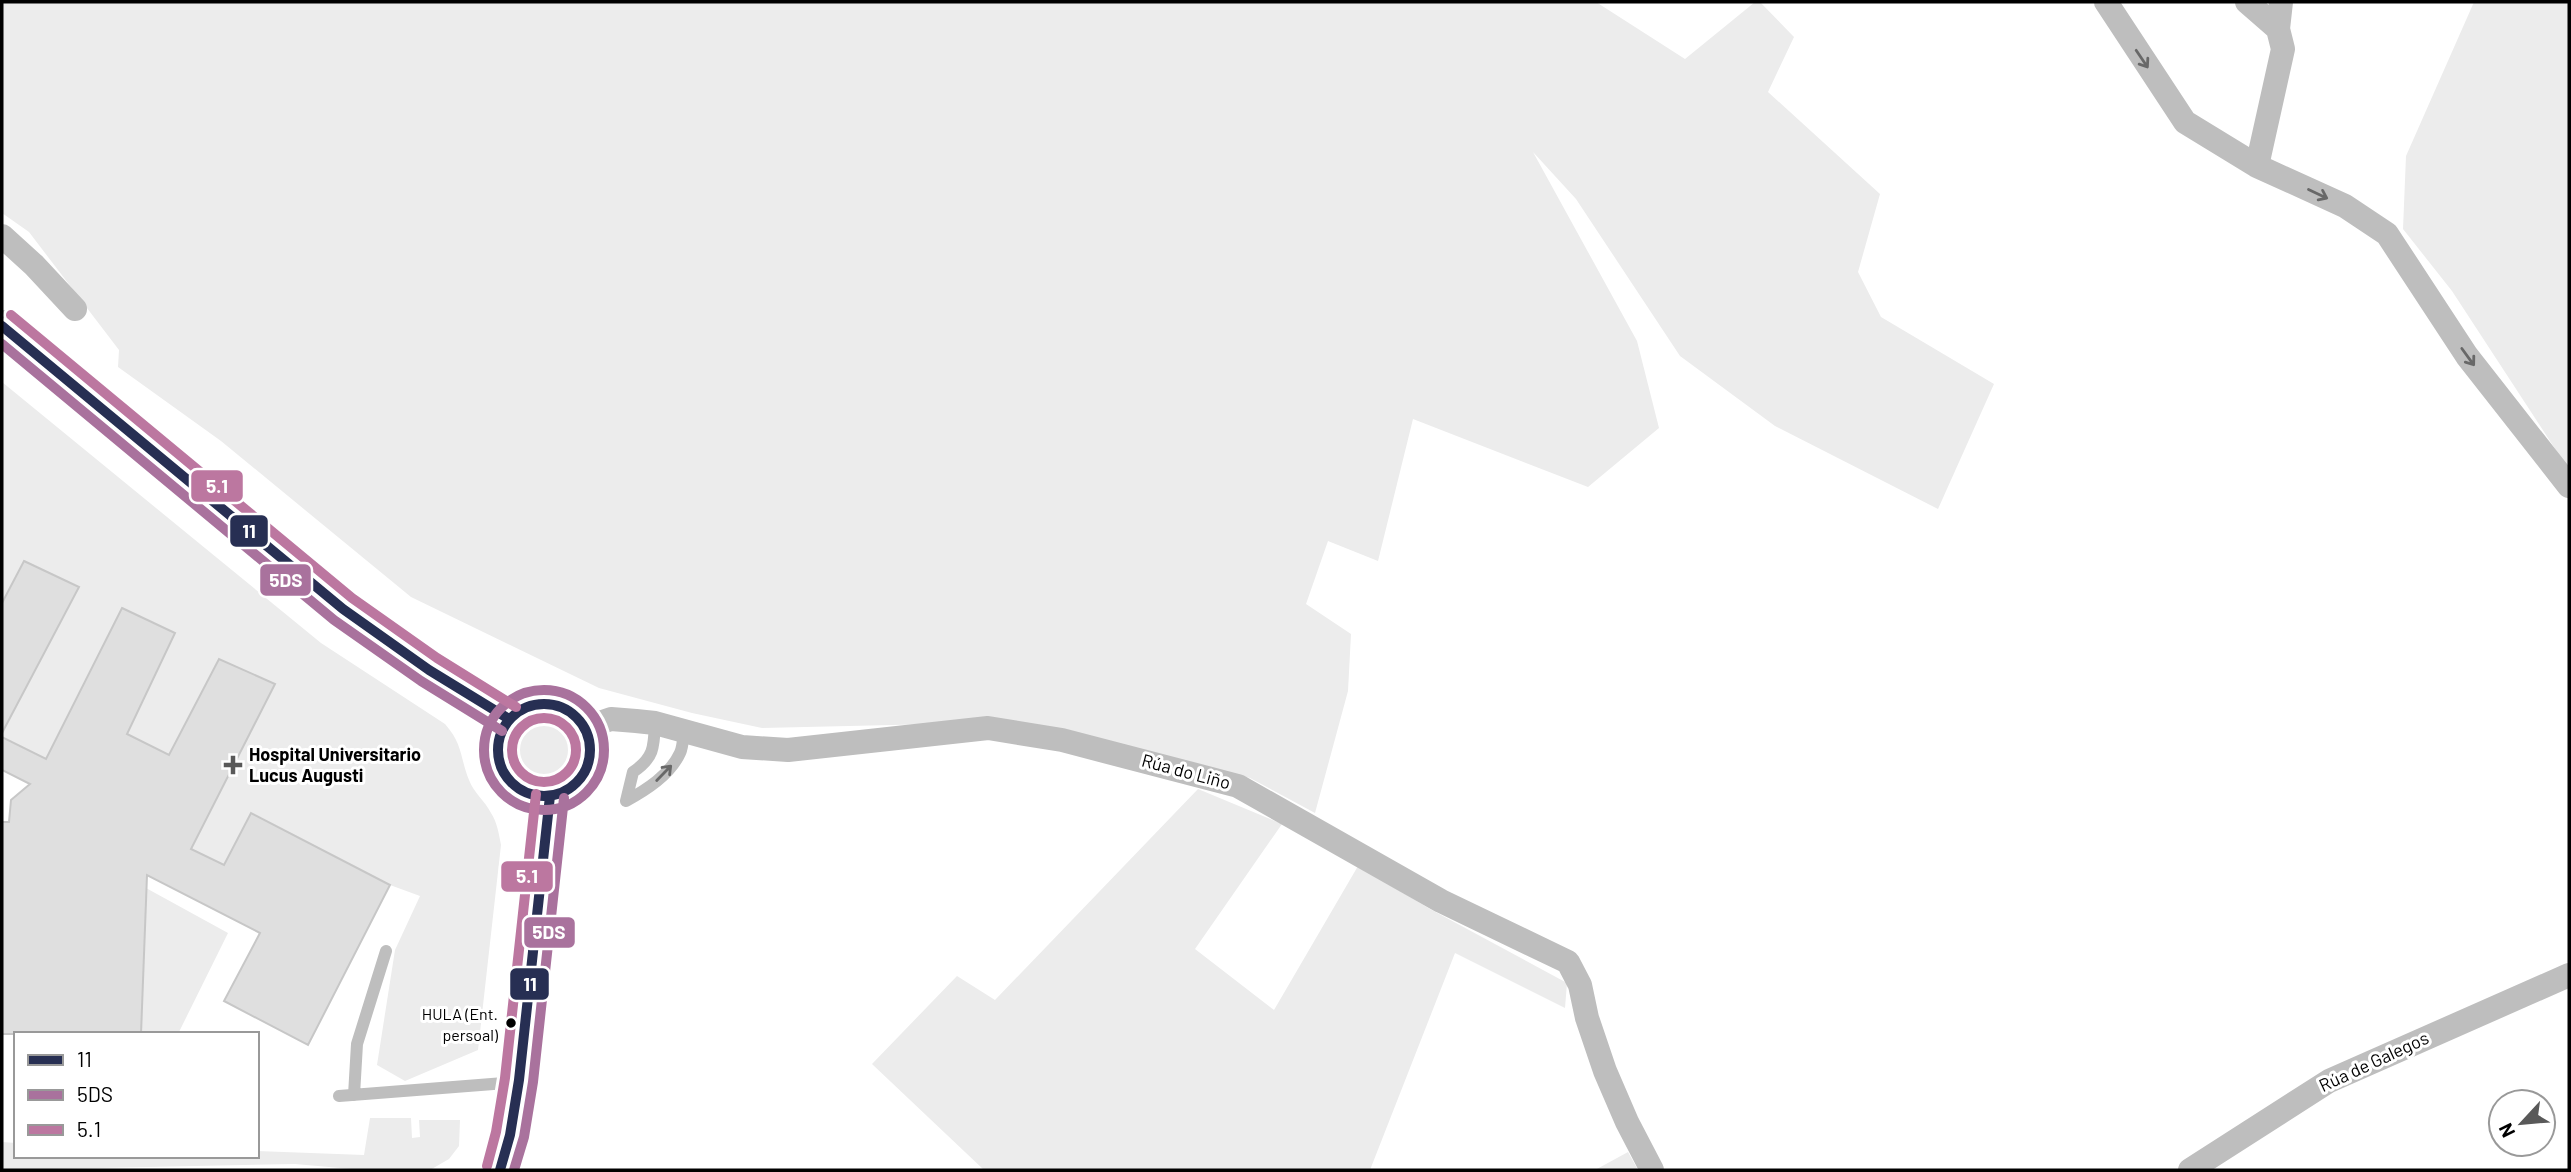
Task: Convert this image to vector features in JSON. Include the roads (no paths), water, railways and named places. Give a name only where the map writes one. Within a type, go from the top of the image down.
[{"type":"street","points":[[2106,2],[2185,122],[2257,166],[2345,206],[2387,234],[2467,356],[2569,486]]},
{"type":"street","points":[[2247,2],[2278,29]]},
{"type":"street","points":[[2257,166],[2283,49],[2278,29],[2281,2]]},
{"type":"street","points":[[2,236],[34,265],[75,309]]},
{"type":"street","points":[[2,326],[343,608],[429,670],[509,719]]},
{"type":"street","points":[[543,703],[567,710],[585,728],[590,742],[590,757],[585,771],[576,783],[564,792],[536,796],[522,791],[502,772],[498,758],[501,730],[519,710],[543,703]]},
{"type":"street","name":"Rúa do Liño","points":[[585,728],[611,719],[655,723],[742,747],[788,750],[988,728],[1062,740],[1238,786],[1441,901],[1568,962],[1580,985],[1587,1018],[1605,1071],[1652,1170]]},
{"type":"street","points":[[500,1170],[510,1135],[518,1082],[550,796]]},
{"type":"street","name":"Rúa de Galegos","points":[[2190,1170],[2329,1081],[2569,975]]},
{"type":"lane","points":[[655,723],[654,749],[643,765],[633,772],[626,801],[645,791],[668,770],[681,752],[684,731]]},
{"type":"lane","points":[[354,1095],[357,1044],[386,951]]},
{"type":"lane","points":[[340,1096],[518,1082]]},
{"type":"place","name":"Hospital Universitario Lucus Augusti","points":[[233,765]]},
{"type":"place","name":"HULA (Ent. persoal)","points":[[511,1023]]}]
